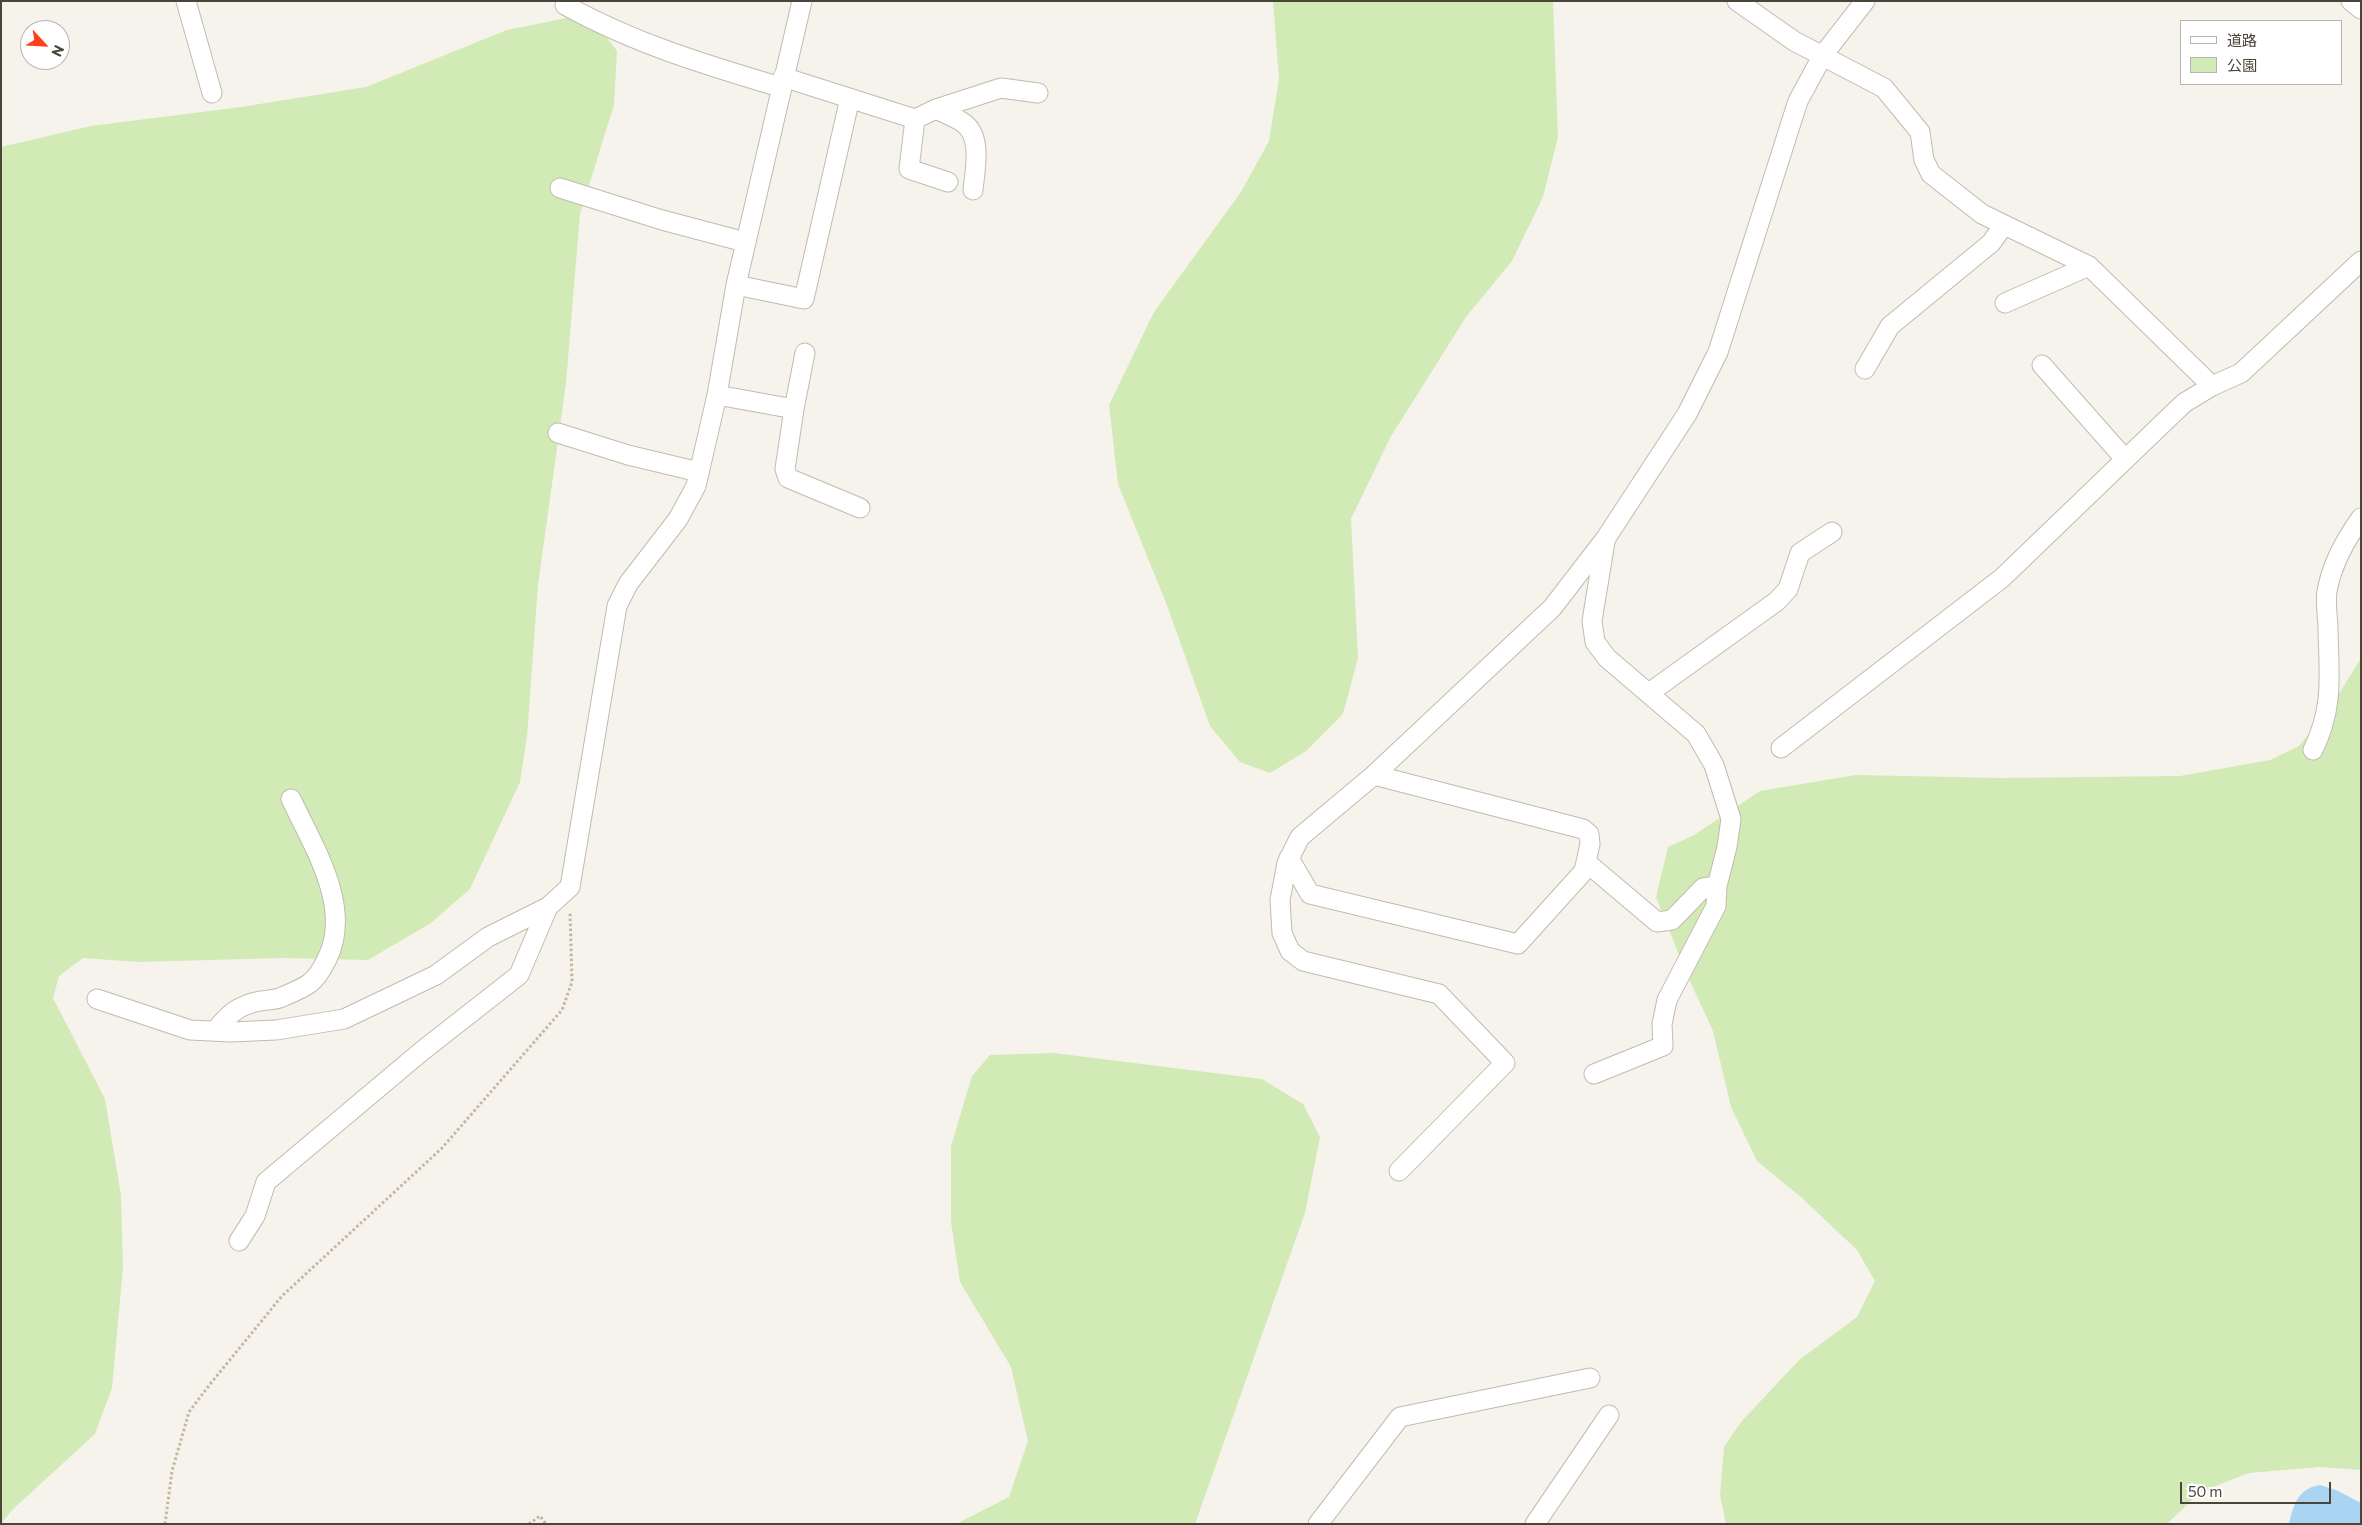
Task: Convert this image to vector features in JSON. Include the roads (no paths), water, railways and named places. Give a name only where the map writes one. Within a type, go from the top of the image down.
[{"type":"street","points":[[186,1],[212,93]]},
{"type":"street","points":[[97,999],[190,1030],[215,1032],[276,1030],[344,1019],[436,975],[488,937],[548,907],[570,887],[617,606],[628,584],[678,519],[696,486],[717,395],[745,242],[802,1]]},
{"type":"street","points":[[1737,1],[1794,41],[1884,88],[1920,132],[1924,160],[1932,174],[1982,214],[2089,266],[2212,386]]},
{"type":"street","points":[[1399,1171],[1505,1063],[1440,994],[1303,961],[1290,951],[1282,933],[1280,900],[1288,861],[1300,837],[1374,775],[1552,608],[1606,538],[1687,414],[1718,352],[1798,101],[1823,55],[1865,1]]},
{"type":"street","points":[[2351,1],[2361,9]]},
{"type":"street","points":[[565,5],[593,21],[655,48],[692,61],[850,98],[915,119],[936,109],[1000,88],[1038,93]]},
{"type":"street","points":[[736,285],[804,299],[850,98]]},
{"type":"street","points":[[936,109],[963,122],[973,136],[976,155],[973,190]]},
{"type":"street","points":[[915,119],[909,169],[948,182]]},
{"type":"street","points":[[560,188],[662,220],[745,242]]},
{"type":"street","points":[[1865,369],[1890,326],[1991,243],[2004,225]]},
{"type":"street","points":[[1781,748],[2002,578],[2184,403],[2212,386],[2242,373],[2361,261]]},
{"type":"street","points":[[2005,303],[2089,266]]},
{"type":"street","points":[[805,353],[785,469],[788,478],[860,508]]},
{"type":"street","points":[[2042,365],[2126,459]]},
{"type":"street","points":[[717,395],[794,409]]},
{"type":"street","points":[[558,433],[628,455],[699,472]]},
{"type":"street","points":[[2313,750],[2323,729],[2329,705],[2327,592],[2335,565],[2348,535],[2361,518]]},
{"type":"street","points":[[1649,692],[1777,601],[1788,589],[1800,553],[1832,532]]},
{"type":"street","points":[[1594,1074],[1663,1046],[1662,1024],[1667,1000],[1716,906],[1717,886],[1727,847],[1731,819],[1714,766],[1696,734],[1607,658],[1596,642],[1592,621],[1606,538]]},
{"type":"street","points":[[1288,861],[1310,894],[1518,944],[1584,871],[1590,844],[1589,834],[1583,829],[1374,775]]},
{"type":"street","points":[[215,1032],[230,1012],[250,1003],[280,998],[311,983],[322,969],[332,949],[337,922],[324,867],[291,798]]},
{"type":"street","points":[[1586,862],[1657,922],[1672,920],[1703,888],[1717,886]]},
{"type":"street","points":[[239,1241],[255,1216],[266,1182],[415,1058],[519,975],[548,907]]},
{"type":"street","points":[[1318,1524],[1400,1417],[1590,1378]]},
{"type":"street","points":[[1536,1524],[1609,1415]]},
{"type":"water","points":[[2320,1485],[2336,1490],[2361,1503],[2361,1524],[2289,1524],[2298,1498],[2307,1490]]}]
